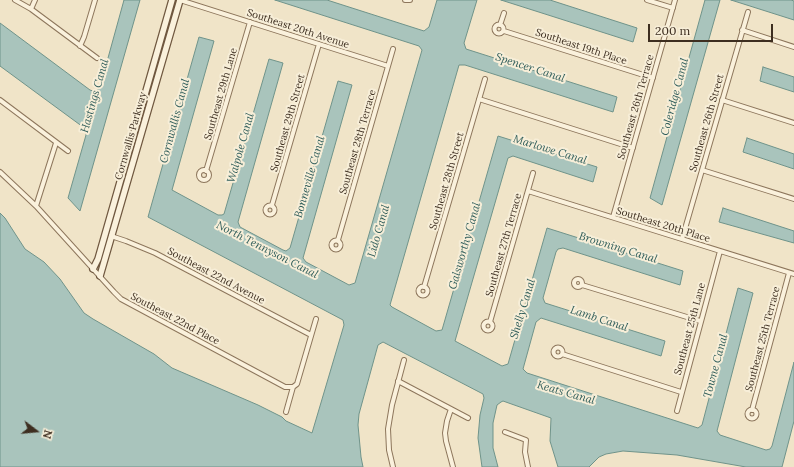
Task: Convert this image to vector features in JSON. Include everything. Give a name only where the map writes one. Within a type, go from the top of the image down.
[{"type":"street","points":[[15,0],[31,9],[97,58]]},
{"type":"street","points":[[31,9],[35,0]]},
{"type":"street","points":[[80,46],[95,0]]},
{"type":"street","name":"Cornwallis Parkway","points":[[93,269],[98,259],[172,0]]},
{"type":"street","name":"Cornwallis Parkway","points":[[100,276],[180,0]]},
{"type":"street","name":"Southeast 20th Avenue","points":[[180,0],[388,66]]},
{"type":"street","points":[[405,0],[410,0]]},
{"type":"street","points":[[647,0],[673,8]]},
{"type":"street","name":"Southeast 26th Terrace","points":[[613,217],[675,0]]},
{"type":"street","name":"Southeast 26th Street","points":[[682,239],[748,12]]},
{"type":"street","points":[[500,25],[504,31],[497,34],[495,27],[500,25],[504,13]]},
{"type":"street","name":"Southeast 29th Lane","points":[[206,171],[250,22]]},
{"type":"street","points":[[742,30],[794,47]]},
{"type":"street","name":"Southeast 19th Place","points":[[504,31],[653,78]]},
{"type":"street","name":"Southeast 29th Street","points":[[272,205],[319,44]]},
{"type":"street","name":"Southeast 28th Terrace","points":[[338,240],[393,49]]},
{"type":"street","name":"Southeast 28th Street","points":[[424,287],[485,79]]},
{"type":"street","points":[[479,99],[633,148]]},
{"type":"street","points":[[0,100],[68,151]]},
{"type":"street","points":[[722,100],[794,123]]},
{"type":"street","points":[[141,107],[148,109]]},
{"type":"street","points":[[36,206],[56,143]]},
{"type":"street","points":[[702,170],[794,199]]},
{"type":"street","name":"Southeast 22nd Place","points":[[0,172],[36,206],[117,296],[129,304],[285,387],[293,387]]},
{"type":"street","name":"Southeast 27th Terrace","points":[[490,322],[533,173]]},
{"type":"street","name":"Southeast 20th Place","points":[[528,191],[794,274]]},
{"type":"street","name":"Southeast 22nd Avenue","points":[[111,236],[155,253],[311,335]]},
{"type":"street","name":"Southeast 25th Lane","points":[[677,411],[720,251]]},
{"type":"street","name":"Southeast 25th Terrace","points":[[752,410],[789,273]]},
{"type":"street","points":[[582,284],[700,321]]},
{"type":"street","points":[[286,412],[293,387],[297,384],[316,318]]},
{"type":"street","points":[[562,354],[682,392]]},
{"type":"street","points":[[393,467],[389,450],[388,429],[391,410],[404,360]]},
{"type":"street","points":[[398,381],[468,418]]},
{"type":"street","points":[[451,409],[445,433],[453,467]]},
{"type":"street","points":[[505,432],[526,440],[524,452],[528,467]]},
{"type":"water","name":"Hastings Canal","points":[[124,0],[140,0],[80,211],[68,198],[86,131],[83,127],[0,66],[0,23],[90,90],[96,92],[100,87]]},
{"type":"water","points":[[275,0],[327,0],[424,31],[429,27],[437,0],[477,0],[464,43],[466,49],[617,97],[613,112],[465,65],[459,65],[390,305],[436,331],[442,330],[498,136],[597,167],[593,182],[513,156],[508,158],[455,341],[502,366],[508,364],[547,228],[683,271],[680,285],[563,248],[558,249],[543,298],[545,303],[665,341],[661,356],[541,318],[536,322],[523,369],[527,373],[698,428],[702,425],[738,288],[753,293],[717,431],[720,435],[766,450],[770,449],[794,362],[794,421],[782,467],[746,467],[677,455],[623,451],[606,454],[599,457],[589,467],[558,467],[550,441],[551,418],[503,401],[497,405],[493,423],[493,448],[498,467],[482,467],[478,438],[480,415],[484,398],[483,394],[383,342],[378,345],[359,414],[358,425],[363,467],[0,467],[0,213],[5,218],[25,249],[44,262],[60,279],[84,313],[154,354],[172,368],[258,405],[282,417],[286,421],[312,433],[344,325],[343,320],[148,217],[199,37],[214,41],[172,190],[218,215],[224,214],[269,59],[283,63],[238,222],[240,227],[286,251],[290,248],[338,81],[352,85],[303,258],[306,262],[349,285],[355,283],[422,50],[419,46]]},
{"type":"water","points":[[501,0],[550,0],[637,28],[633,42]]},
{"type":"water","points":[[705,0],[720,0],[662,205],[650,198]]},
{"type":"water","points":[[731,0],[791,0],[794,1],[794,20]]},
{"type":"water","points":[[763,67],[794,77],[794,92],[760,81]]},
{"type":"water","points":[[747,138],[794,154],[794,169],[743,152]]},
{"type":"water","points":[[723,208],[794,231],[794,243],[719,222]]},
{"type":"water label","name":"Spencer Canal","points":[[530,68]]},
{"type":"water label","name":"Coleridge Canal","points":[[675,97]]},
{"type":"water label","name":"Cornwallis Canal","points":[[175,121]]},
{"type":"water label","name":"Walpole Canal","points":[[241,148]]},
{"type":"water label","name":"Marlowe Canal","points":[[550,150]]},
{"type":"water label","name":"Bonneville Canal","points":[[310,177]]},
{"type":"water label","name":"Lido Canal","points":[[379,231]]},
{"type":"water label","name":"Galsworthy Canal","points":[[465,246]]},
{"type":"water label","name":"Browning Canal","points":[[618,248]]},
{"type":"water label","name":"North Tennyson Canal","points":[[267,250]]},
{"type":"water label","name":"Shelly Canal","points":[[523,309]]},
{"type":"water label","name":"Lamb Canal","points":[[599,319]]},
{"type":"water label","name":"Towne Canal","points":[[716,366]]},
{"type":"water label","name":"Keats Canal","points":[[566,393]]}]
